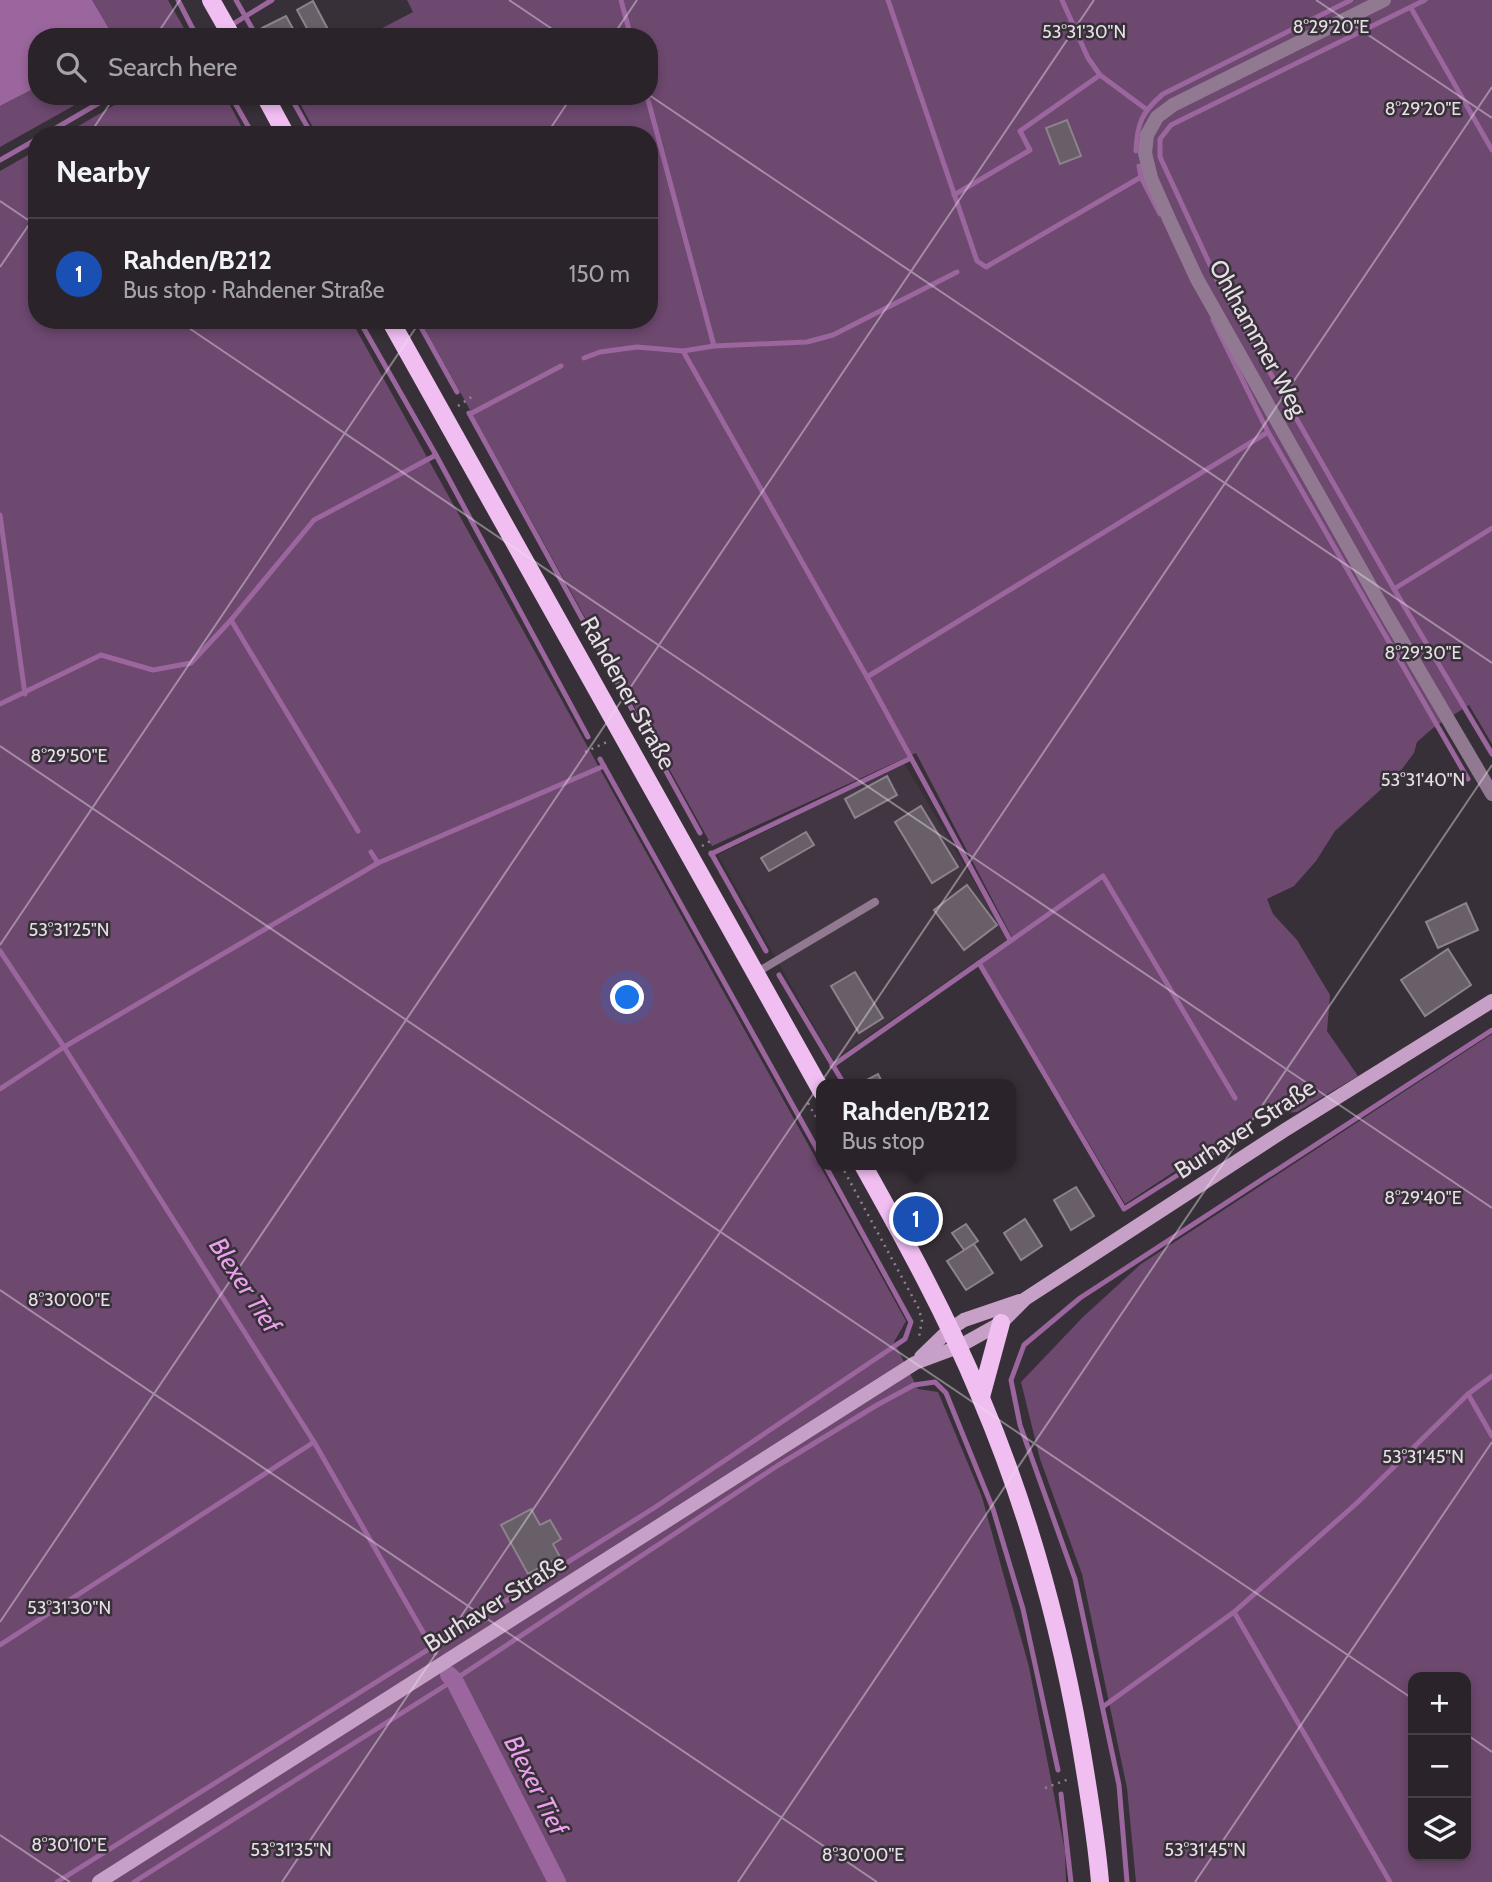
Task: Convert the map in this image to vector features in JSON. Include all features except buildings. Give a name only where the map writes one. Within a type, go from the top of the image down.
[{"type":"main road","points":[[211,0],[227,28]]},
{"type":"main road","points":[[270,105],[281,126]]},
{"type":"main road","name":"Rahdener Straße","points":[[395,329],[816,1083]]},
{"type":"main road","points":[[866,1170],[950,1330],[981,1397],[1006,1462],[1043,1578],[1067,1668],[1086,1773],[1100,1882]]},
{"type":"main road","points":[[981,1397],[1001,1323]]},
{"type":"street","name":"Ohlhammer Weg","points":[[1384,0],[1173,104],[1157,117],[1147,135],[1145,153],[1151,178],[1197,279],[1382,607],[1492,794]]},
{"type":"street","name":"Burhaver Straße","points":[[915,1363],[958,1347],[1001,1323],[1025,1299],[1285,1130],[1492,1000]]},
{"type":"street","name":"Burhaver Straße","points":[[99,1882],[915,1363],[964,1320],[1025,1299]]},
{"type":"lane","points":[[756,973],[876,902]]},
{"type":"path","points":[[585,752],[607,742]]},
{"type":"path","points":[[844,1170],[915,1301],[922,1320],[920,1335]]},
{"type":"path","points":[[1045,1788],[1086,1773]]},
{"type":"shaded area","points":[[0,0],[92,0],[109,28],[28,28],[28,92],[0,106]]},
{"type":"shaded area","points":[[92,0],[168,0],[184,28],[109,28]]},
{"type":"shaded area","points":[[407,0],[1492,0],[1492,744],[1469,705],[1433,728],[1417,742],[1414,753],[1399,773],[1335,831],[1316,861],[1294,886],[1267,899],[1273,914],[1297,940],[1330,995],[1327,1031],[1358,1076],[1297,1112],[1260,1115],[1125,1204],[981,963],[1014,941],[916,753],[712,846],[425,329],[658,329],[658,126],[312,126],[301,105],[658,105],[658,28],[382,28],[413,12]]},
{"type":"shaded area","points":[[28,92],[28,105],[75,105],[37,126],[28,126],[28,131],[0,147],[0,106]]},
{"type":"shaded area","points":[[115,105],[230,105],[241,126],[78,126]]},
{"type":"shaded area","points":[[28,155],[28,329],[356,329],[816,1159],[816,1170],[822,1170],[906,1321],[894,1342],[918,1389],[938,1392],[982,1497],[1029,1667],[1065,1851],[1066,1882],[0,1882],[0,171]]},
{"type":"shaded area","points":[[904,763],[1008,939],[833,1060],[718,855]]},
{"type":"shaded area","points":[[1492,1034],[1492,1882],[1136,1882],[1127,1788],[1082,1574],[1040,1459],[1021,1382],[1083,1317],[1141,1264]]},
{"type":"waterway","points":[[178,0],[192,28]]},
{"type":"waterway","name":"Blexer Tief","points":[[236,0],[252,28]]},
{"type":"waterway","name":"Blexer Tief","points":[[227,28],[272,0]]},
{"type":"waterway","points":[[621,0],[629,28]]},
{"type":"waterway","points":[[888,0],[977,261],[986,267],[1141,177]]},
{"type":"waterway","points":[[1062,0],[1088,58],[1100,75],[1146,109]]},
{"type":"waterway","points":[[1136,151],[1142,119],[1163,94],[1351,0]]},
{"type":"waterway","points":[[1425,0],[1171,125],[1160,139],[1160,157],[1217,280],[1492,754]]},
{"type":"waterway","points":[[1411,8],[1492,150]]},
{"type":"waterway","points":[[954,195],[1030,150],[1020,131],[1100,75]]},
{"type":"waterway","name":"Blexer Tief","points":[[59,126],[96,105]]},
{"type":"waterway","points":[[236,105],[248,126]]},
{"type":"waterway","points":[[295,105],[307,126]]},
{"type":"waterway","points":[[649,105],[655,126]]},
{"type":"waterway","points":[[658,137],[714,346]]},
{"type":"waterway","name":"Blexer Tief","points":[[0,160],[28,144]]},
{"type":"waterway","points":[[1139,166],[1141,177],[1160,214]]},
{"type":"waterway","points":[[584,358],[600,352],[637,347],[683,351],[714,346],[807,342],[833,335],[957,272]]},
{"type":"waterway","points":[[1213,320],[1268,432],[1468,779]]},
{"type":"waterway","points":[[364,329],[436,455],[588,737]]},
{"type":"waterway","points":[[422,329],[457,392]]},
{"type":"waterway","points":[[683,351],[867,677],[1010,940]]},
{"type":"waterway","points":[[470,414],[561,366]]},
{"type":"waterway","points":[[469,413],[700,833]]},
{"type":"waterway","points":[[867,677],[1268,432]]},
{"type":"waterway","points":[[0,704],[101,655],[153,670],[191,663],[231,620],[314,520],[436,455]]},
{"type":"waterway","points":[[0,515],[25,694]]},
{"type":"waterway","points":[[1394,589],[1492,528]]},
{"type":"waterway","points":[[231,620],[358,831]]},
{"type":"waterway","points":[[711,854],[911,758]]},
{"type":"waterway","points":[[600,759],[816,1147]]},
{"type":"waterway","points":[[0,1089],[64,1047],[378,863],[604,766]]},
{"type":"waterway","points":[[371,852],[378,863]]},
{"type":"waterway","points":[[711,853],[766,951]]},
{"type":"waterway","points":[[832,1066],[1103,876],[1235,1098]]},
{"type":"waterway","name":"Blexer Tief","points":[[0,951],[64,1047],[314,1442],[435,1653]]},
{"type":"waterway","points":[[979,963],[1124,1209],[1233,1140]]},
{"type":"waterway","points":[[779,975],[841,1079]]},
{"type":"waterway","points":[[1127,1882],[1119,1785],[1075,1579],[1020,1425],[1011,1380],[1024,1345],[1080,1298],[1492,1030]]},
{"type":"waterway","points":[[57,1882],[654,1508],[905,1339],[911,1322],[828,1170]]},
{"type":"waterway","points":[[1104,1706],[1234,1612],[1358,1502],[1468,1394],[1492,1376]]},
{"type":"waterway","points":[[134,1882],[454,1680],[777,1466],[914,1385],[935,1382],[946,1393],[993,1509],[1023,1609],[1058,1770]]},
{"type":"waterway","points":[[1468,1394],[1492,1436]]},
{"type":"waterway","points":[[0,1645],[314,1442]]},
{"type":"waterway","points":[[1234,1612],[1390,1882]]},
{"type":"waterway","name":"Blexer Tief","points":[[449,1675],[454,1680],[557,1882]]},
{"type":"waterway","points":[[1061,1794],[1071,1882]]},
{"type":"place","name":"Rahden/B212","points":[[916,1219]]}]
